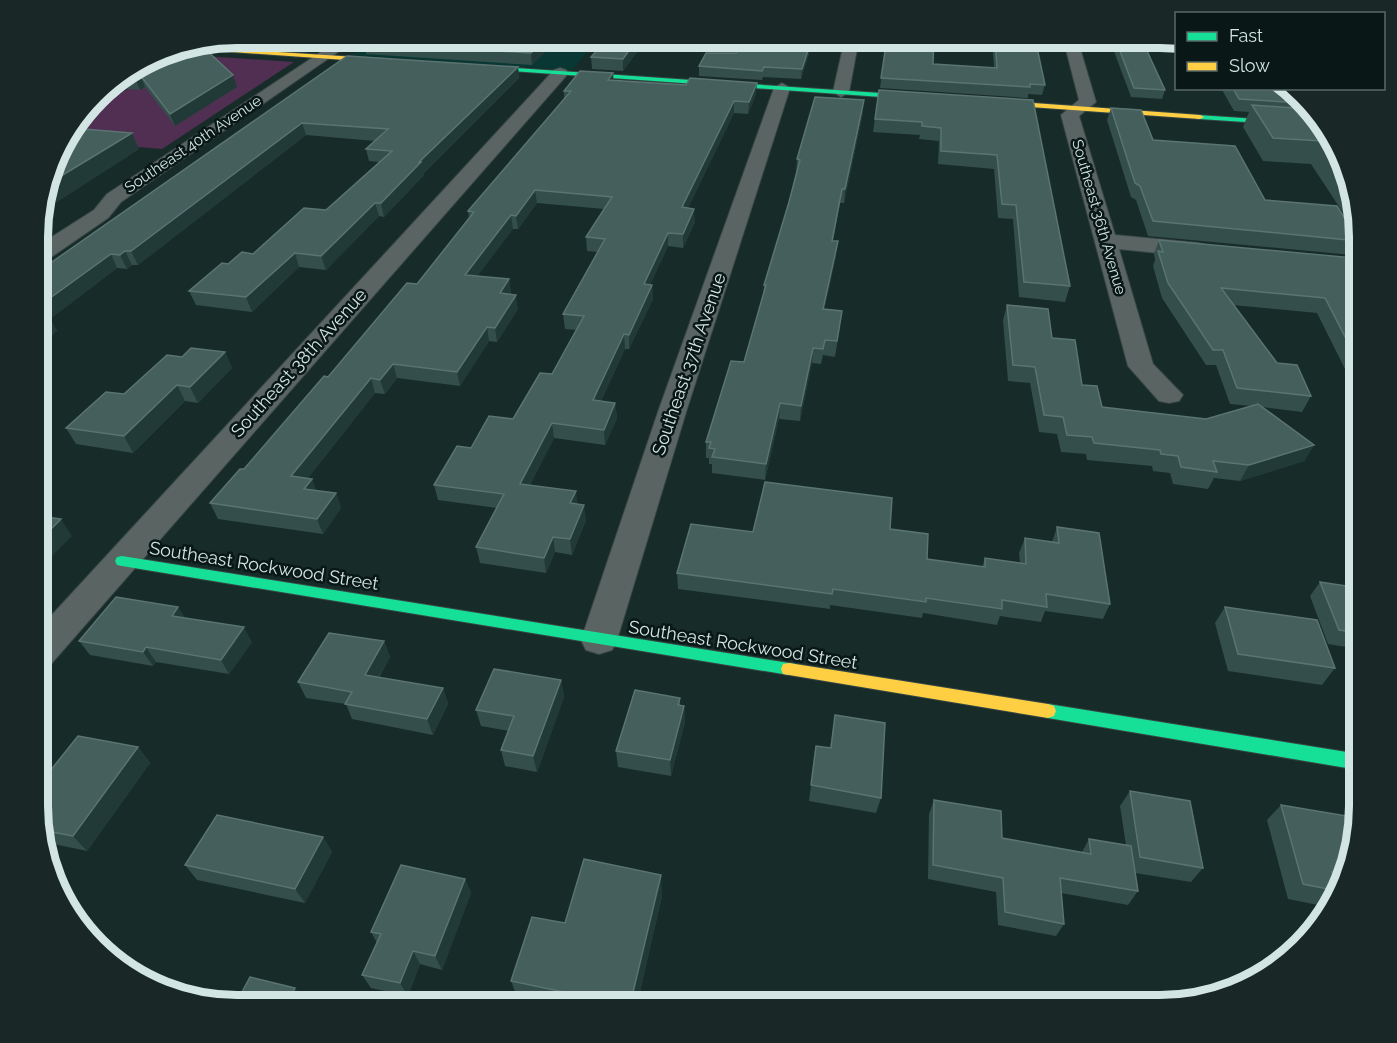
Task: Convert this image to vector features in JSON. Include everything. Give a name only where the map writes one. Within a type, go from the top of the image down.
[{"type":"street","name":"Southeast 40th Avenue","points":[[48,249],[101,214],[114,198],[336,48]]},
{"type":"street","points":[[841,92],[850,48]]},
{"type":"street","name":"Southeast 36th Avenue","points":[[1073,48],[1088,102],[1070,115],[1142,366],[1169,395]]},
{"type":"street","points":[[212,50],[404,62]]},
{"type":"street","points":[[459,66],[936,99]]},
{"type":"street","name":"Southeast 38th Avenue","points":[[48,643],[560,73]]},
{"type":"street","name":"Southeast 37th Avenue","points":[[598,640],[673,409],[782,88]]},
{"type":"street","points":[[972,101],[1312,124]]},
{"type":"street","points":[[1106,241],[1220,252]]},
{"type":"street","name":"Southeast Rockwood Street","points":[[122,561],[1349,760]]},
{"type":"shaded area","points":[[361,48],[591,48],[572,70],[351,55]]},
{"type":"shaded area","points":[[189,55],[294,62],[162,149],[75,142],[103,103]]},
{"type":"building","points":[[448,48],[536,48],[531,53]]},
{"type":"building","points":[[599,48],[631,48],[623,59],[591,57]]},
{"type":"building","points":[[739,48],[809,48],[802,69],[764,67],[762,71],[699,66],[706,53],[736,53]]},
{"type":"building","points":[[886,48],[934,48],[933,64],[997,68],[996,48],[1037,48],[1045,85],[1030,84],[1030,87],[881,78]]},
{"type":"building","points":[[1119,48],[1146,48],[1165,90],[1134,88]]},
{"type":"building","points":[[207,51],[233,75],[170,114],[140,75],[165,62]]},
{"type":"building","points":[[347,56],[518,67],[419,162],[421,162],[381,203],[375,203],[321,256],[295,253],[246,297],[189,291],[222,263],[228,264],[242,252],[253,254],[304,208],[326,210],[392,151],[366,149],[388,129],[302,123],[131,251],[125,251],[120,255],[111,254],[48,300],[48,265]]},
{"type":"building","points":[[580,71],[613,73],[608,80],[686,85],[690,78],[757,83],[749,102],[734,101],[682,207],[694,209],[683,234],[668,233],[644,284],[652,285],[629,335],[624,334],[593,400],[615,403],[604,430],[552,423],[520,484],[576,491],[570,503],[584,505],[570,539],[553,537],[544,558],[476,547],[504,494],[434,485],[457,446],[471,448],[489,416],[513,419],[540,373],[552,374],[584,316],[563,314],[605,239],[586,237],[612,197],[535,190],[516,216],[511,215],[465,275],[509,279],[500,293],[516,295],[495,328],[487,327],[457,372],[393,364],[380,380],[371,378],[291,476],[312,479],[304,489],[336,493],[317,519],[210,503],[240,469],[244,469],[324,376],[328,377],[407,283],[417,284],[474,212],[468,211],[571,91],[564,91]]},
{"type":"building","points":[[879,90],[1033,100],[1070,286],[1024,282],[1016,205],[1002,204],[997,155],[941,151],[941,128],[922,126],[922,122],[875,119]]},
{"type":"building","points":[[1234,90],[1278,90],[1293,102],[1239,99]]},
{"type":"building","points":[[815,97],[864,100],[845,189],[842,189],[832,241],[838,241],[823,309],[842,311],[837,341],[825,340],[823,349],[813,348],[801,406],[780,403],[766,464],[712,457],[715,449],[709,448],[711,442],[706,442],[731,361],[744,362],[789,202],[800,160],[797,159]]},
{"type":"building","points":[[1252,105],[1298,108],[1310,122],[1325,146],[1322,141],[1273,138]]},
{"type":"building","points":[[1111,108],[1141,110],[1153,140],[1235,146],[1265,200],[1337,206],[1348,223],[1349,240],[1153,221],[1140,186],[1135,183]]},
{"type":"building","points":[[82,129],[132,133],[57,178],[62,165]]},
{"type":"building","points":[[1159,240],[1349,258],[1349,345],[1325,298],[1221,288],[1277,363],[1297,365],[1311,396],[1237,388],[1223,350],[1213,350],[1168,283],[1158,251],[1163,252]]},
{"type":"building","points":[[1007,305],[1048,309],[1052,338],[1075,340],[1082,385],[1097,386],[1102,407],[1206,419],[1258,404],[1314,445],[1249,465],[1213,461],[1217,472],[1181,467],[1178,456],[1161,454],[1160,450],[1094,443],[1092,437],[1067,435],[1063,417],[1044,415],[1035,367],[1013,365]]},
{"type":"building","points":[[191,348],[225,352],[190,387],[177,385],[124,436],[66,428],[106,392],[124,394],[167,355],[182,357]]},
{"type":"building","points":[[765,482],[892,498],[890,529],[928,534],[927,559],[985,567],[985,558],[1026,564],[1025,538],[1059,543],[1057,527],[1099,533],[1110,604],[1046,594],[1047,607],[1002,600],[1002,609],[926,598],[926,602],[833,589],[832,594],[677,573],[691,524],[753,532]]},
{"type":"building","points":[[48,517],[61,519],[48,532]]},
{"type":"building","points":[[1320,582],[1349,586],[1349,632],[1339,630]]},
{"type":"building","points":[[116,597],[178,607],[172,616],[244,627],[221,660],[146,647],[143,652],[79,641]]},
{"type":"building","points":[[1225,607],[1317,620],[1335,668],[1238,654]]},
{"type":"building","points":[[329,633],[384,641],[365,675],[443,688],[427,719],[345,704],[352,692],[298,682]]},
{"type":"building","points":[[494,669],[561,680],[533,756],[501,750],[514,716],[476,710]]},
{"type":"building","points":[[635,690],[680,698],[678,705],[684,706],[670,760],[616,751]]},
{"type":"building","points":[[835,715],[885,723],[881,798],[811,785],[816,746],[831,748]]},
{"type":"building","points":[[78,736],[138,747],[73,836],[50,832],[48,774]]},
{"type":"building","points":[[1130,791],[1190,801],[1203,868],[1140,857]]},
{"type":"building","points":[[934,800],[1001,811],[1002,838],[1091,854],[1089,839],[1131,846],[1138,891],[1060,878],[1064,924],[1005,912],[1003,878],[933,865]]},
{"type":"building","points":[[1281,805],[1349,816],[1339,866],[1337,873],[1332,872],[1334,879],[1329,889],[1303,884]]},
{"type":"building","points":[[217,815],[323,837],[295,889],[185,865]]},
{"type":"building","points":[[584,859],[661,875],[632,995],[578,995],[511,981],[532,917],[565,923]]},
{"type":"building","points":[[401,865],[465,879],[435,956],[413,951],[400,983],[362,975],[381,934],[371,932]]},
{"type":"building","points":[[250,977],[295,988],[291,995],[240,995]]},
{"type":"traffic: fast","points":[[472,67],[924,98]]},
{"type":"traffic: fast","points":[[1200,117],[1312,124]]},
{"type":"traffic: fast","points":[[122,561],[789,669]]},
{"type":"traffic: fast","points":[[1048,711],[1349,760]]},
{"type":"traffic: slow","points":[[212,50],[388,61]]},
{"type":"traffic: slow","points":[[990,102],[1200,117]]},
{"type":"traffic: slow","points":[[789,669],[1048,711]]}]
